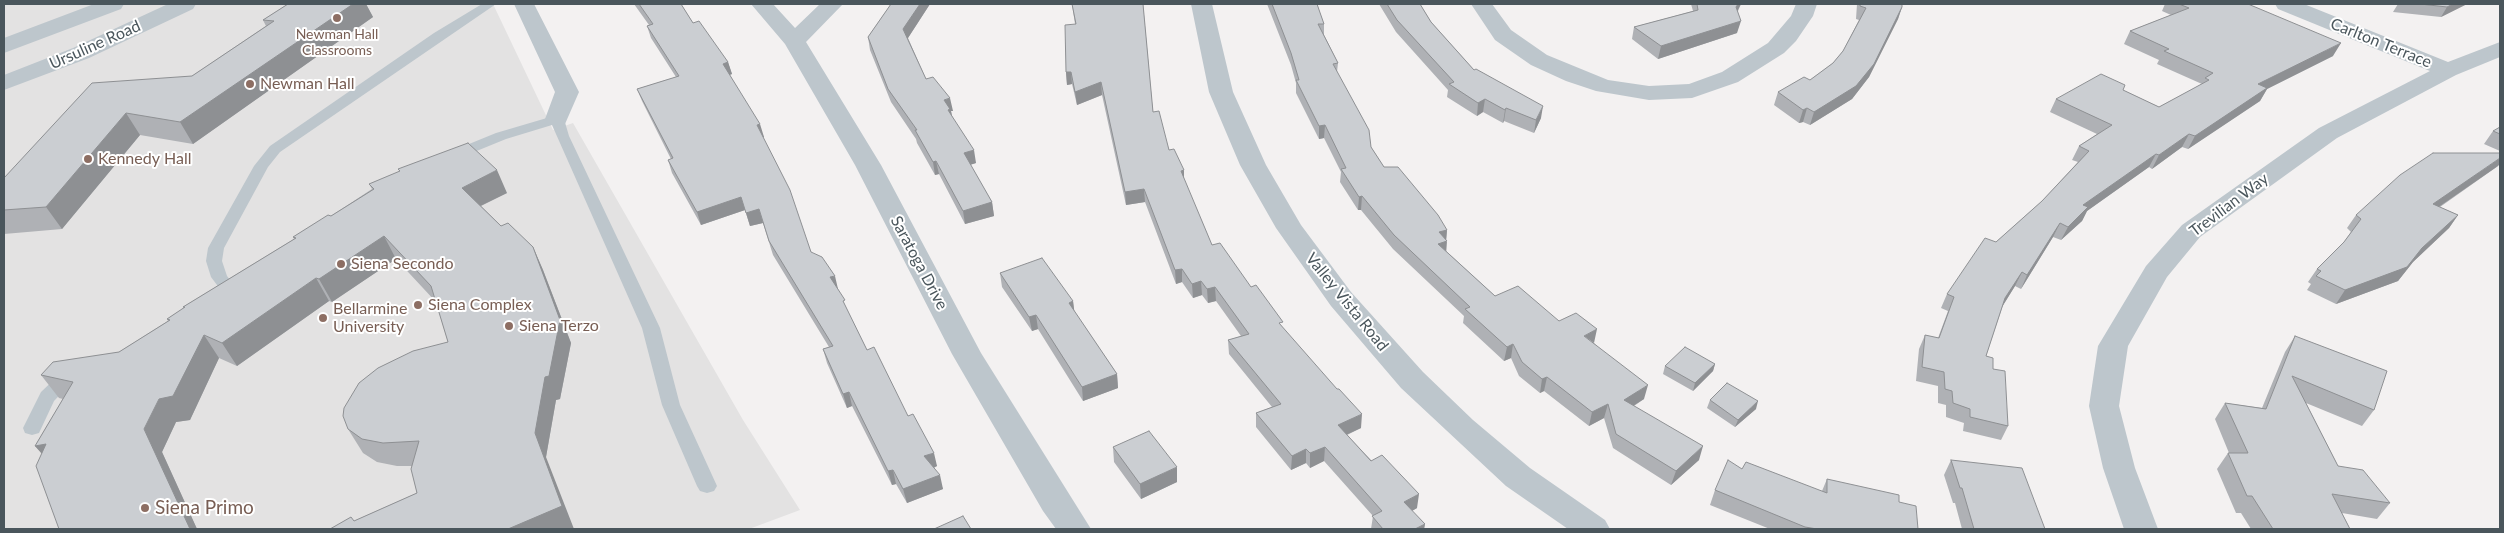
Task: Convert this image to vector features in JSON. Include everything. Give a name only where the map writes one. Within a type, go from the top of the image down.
[{"type":"street","points":[[4,46],[113,4]]},
{"type":"street","name":"Ursuline Road","points":[[4,83],[81,53],[185,4]]},
{"type":"street","points":[[524,4],[567,92],[557,119]]},
{"type":"street","name":"Saratoga Drive","points":[[762,4],[794,41],[868,165],[967,354],[1055,502],[1074,529]]},
{"type":"street","points":[[794,41],[832,4]]},
{"type":"street","name":"Valley Vista Road","points":[[1201,4],[1221,92],[1254,166],[1289,228],[1341,299],[1412,380],[1462,428],[1518,477],[1594,529]]},
{"type":"street","points":[[1481,4],[1503,34],[1539,60],[1604,86],[1626,91],[1671,93],[1692,91],[1717,83],[1747,67],[1776,48],[1788,36],[1802,16],[1806,4]]},
{"type":"street","name":"Carlton Terrace","points":[[2286,4],[2448,70]]},
{"type":"street","name":"Trevilian Way","points":[[2141,529],[2119,468],[2104,406],[2113,346],[2156,272],[2191,231],[2328,133],[2448,70],[2500,49]]},
{"type":"lane","points":[[216,302],[237,289],[219,277],[214,261],[216,248],[261,166],[275,149],[439,36],[490,4]]},
{"type":"lane","points":[[442,161],[501,136],[557,119],[565,143],[651,328],[671,405],[707,486]]},
{"type":"lane","points":[[32,428],[47,397],[70,375],[87,367]]},
{"type":"shaded area","name":"Bellarmine University","points":[[4,4],[493,4],[553,130],[573,123],[743,420],[800,510],[749,529],[4,529]]},
{"type":"building","points":[[288,4],[353,4],[180,122],[126,113],[46,207],[4,210],[4,178],[92,83],[192,76],[274,21],[263,20]]},
{"type":"building","points":[[639,4],[681,4],[693,23],[699,21],[728,62],[723,64],[760,124],[757,125],[790,190],[811,252],[822,257],[835,276],[830,277],[845,300],[843,301],[867,350],[874,347],[908,416],[913,414],[934,453],[924,456],[940,475],[903,489],[893,470],[888,471],[849,392],[843,394],[823,349],[833,346],[769,241],[759,209],[746,213],[741,197],[697,212],[668,160],[673,158],[637,89],[679,76],[647,26],[653,24]]},
{"type":"building","points":[[891,4],[920,4],[903,29],[926,79],[933,77],[950,98],[944,100],[950,109],[948,110],[974,150],[964,153],[992,202],[963,211],[936,161],[933,162],[915,130],[917,130],[888,89],[868,37]]},
{"type":"building","points":[[1072,4],[1143,4],[1153,112],[1159,111],[1169,150],[1174,149],[1184,170],[1181,171],[1212,245],[1220,243],[1251,287],[1256,285],[1283,322],[1279,323],[1337,389],[1362,414],[1338,425],[1371,461],[1382,455],[1419,494],[1404,502],[1425,524],[1415,529],[1383,529],[1372,516],[1382,511],[1325,447],[1310,453],[1306,449],[1292,456],[1256,413],[1281,404],[1228,340],[1249,334],[1215,287],[1207,289],[1201,281],[1192,284],[1182,269],[1175,270],[1144,189],[1125,192],[1101,82],[1075,92],[1071,72],[1066,72],[1065,25],[1076,24]]},
{"type":"building","points":[[1272,4],[1317,4],[1324,24],[1318,24],[1338,63],[1333,64],[1369,130],[1371,147],[1384,167],[1398,167],[1438,215],[1447,230],[1439,232],[1447,241],[1438,244],[1495,296],[1518,286],[1559,321],[1576,313],[1597,329],[1584,336],[1648,385],[1624,400],[1703,446],[1676,471],[1616,434],[1608,404],[1592,412],[1547,377],[1542,379],[1522,362],[1513,344],[1507,347],[1465,309],[1470,307],[1394,235],[1362,196],[1359,197],[1341,169],[1346,168],[1325,125],[1319,126],[1296,80],[1299,80],[1291,53]]},
{"type":"building","points":[[1387,4],[1420,4],[1431,22],[1474,70],[1476,69],[1543,106],[1536,120],[1506,108],[1505,110],[1485,99],[1478,103],[1449,84],[1454,82],[1397,20]]},
{"type":"building","points":[[1697,4],[1738,4],[1736,7],[1741,21],[1661,46],[1634,27],[1698,10]]},
{"type":"building","points":[[1860,4],[1902,4],[1902,7],[1874,64],[1856,86],[1814,112],[1807,108],[1803,110],[1778,92],[1804,77],[1810,80],[1833,63],[1843,51],[1866,8],[1860,6]]},
{"type":"building","points":[[2179,4],[2248,4],[2341,43],[2258,84],[2267,88],[2195,136],[2189,134],[2159,155],[2156,154],[2083,205],[2088,207],[2068,227],[2060,223],[2027,275],[2022,272],[2005,298],[1986,356],[1993,358],[1993,369],[2005,371],[2008,426],[1970,417],[1970,409],[1953,403],[1952,391],[1945,389],[1944,372],[1922,367],[1925,335],[1939,338],[1954,297],[1947,294],[1985,238],[1996,242],[2042,201],[2089,151],[2079,146],[2112,125],[2056,99],[2101,74],[2125,85],[2123,90],[2159,107],[2209,80],[2205,78],[2213,73],[2164,51],[2169,49],[2130,31],[2189,8]]},
{"type":"building","points":[[2420,4],[2453,4],[2447,7]]},
{"type":"building","points":[[2500,127],[2500,134],[2493,131]]},
{"type":"building","points":[[468,143],[497,170],[462,188],[501,226],[508,223],[533,247],[560,320],[549,376],[545,377],[535,433],[562,506],[508,529],[330,529],[351,517],[354,521],[417,493],[411,469],[419,441],[383,443],[362,439],[348,429],[343,416],[344,408],[359,383],[378,368],[413,351],[448,342],[431,286],[384,236],[319,279],[316,278],[222,343],[204,335],[173,396],[159,399],[144,429],[190,529],[59,529],[36,466],[46,444],[35,446],[73,382],[41,375],[53,362],[119,352],[170,320],[167,319],[185,307],[183,307],[296,238],[293,237],[328,215],[331,216],[374,189],[369,184],[400,171],[398,169]]},
{"type":"building","points":[[2433,153],[2500,153],[2500,158],[2433,204],[2458,215],[2422,248],[2407,267],[2345,290],[2316,276],[2321,271],[2317,269],[2344,242],[2361,219],[2356,215],[2400,175]]},
{"type":"building","points":[[1042,258],[1073,301],[1069,303],[1117,374],[1082,387],[1036,315],[1029,317],[1000,273]]},
{"type":"building","points":[[2295,336],[2387,371],[2374,410],[2292,376],[2338,466],[2363,470],[2390,503],[2332,494],[2350,529],[2273,529],[2252,496],[2247,496],[2228,453],[2248,453],[2225,403],[2266,409]]},
{"type":"building","points":[[1685,347],[1715,364],[1695,383],[1665,366]]},
{"type":"building","points":[[1727,383],[1758,401],[1738,420],[1710,400]]},
{"type":"building","points":[[1149,431],[1177,467],[1140,484],[1113,447]]},
{"type":"building","points":[[1728,460],[1742,469],[1746,462],[1827,493],[1827,479],[1899,495],[1899,502],[1916,506],[1918,529],[1817,529],[1805,527],[1715,490]]},
{"type":"building","points":[[1951,460],[2022,468],[2045,529],[1974,529],[1962,488],[1960,488]]},
{"type":"building","points":[[963,516],[971,529],[934,529]]},
{"type":"place","name":"Newman Hall Classrooms","points":[[337,18]]},
{"type":"place","name":"Newman Hall","points":[[250,84]]},
{"type":"place","name":"Kennedy Hall","points":[[88,159]]},
{"type":"place","name":"Siena Secondo","points":[[341,264]]},
{"type":"place","name":"Siena Complex","points":[[418,305]]},
{"type":"place","name":"Bellarmine University","points":[[323,318]]},
{"type":"place","name":"Siena Terzo","points":[[509,326]]},
{"type":"place","name":"Siena Primo","points":[[145,508]]}]
